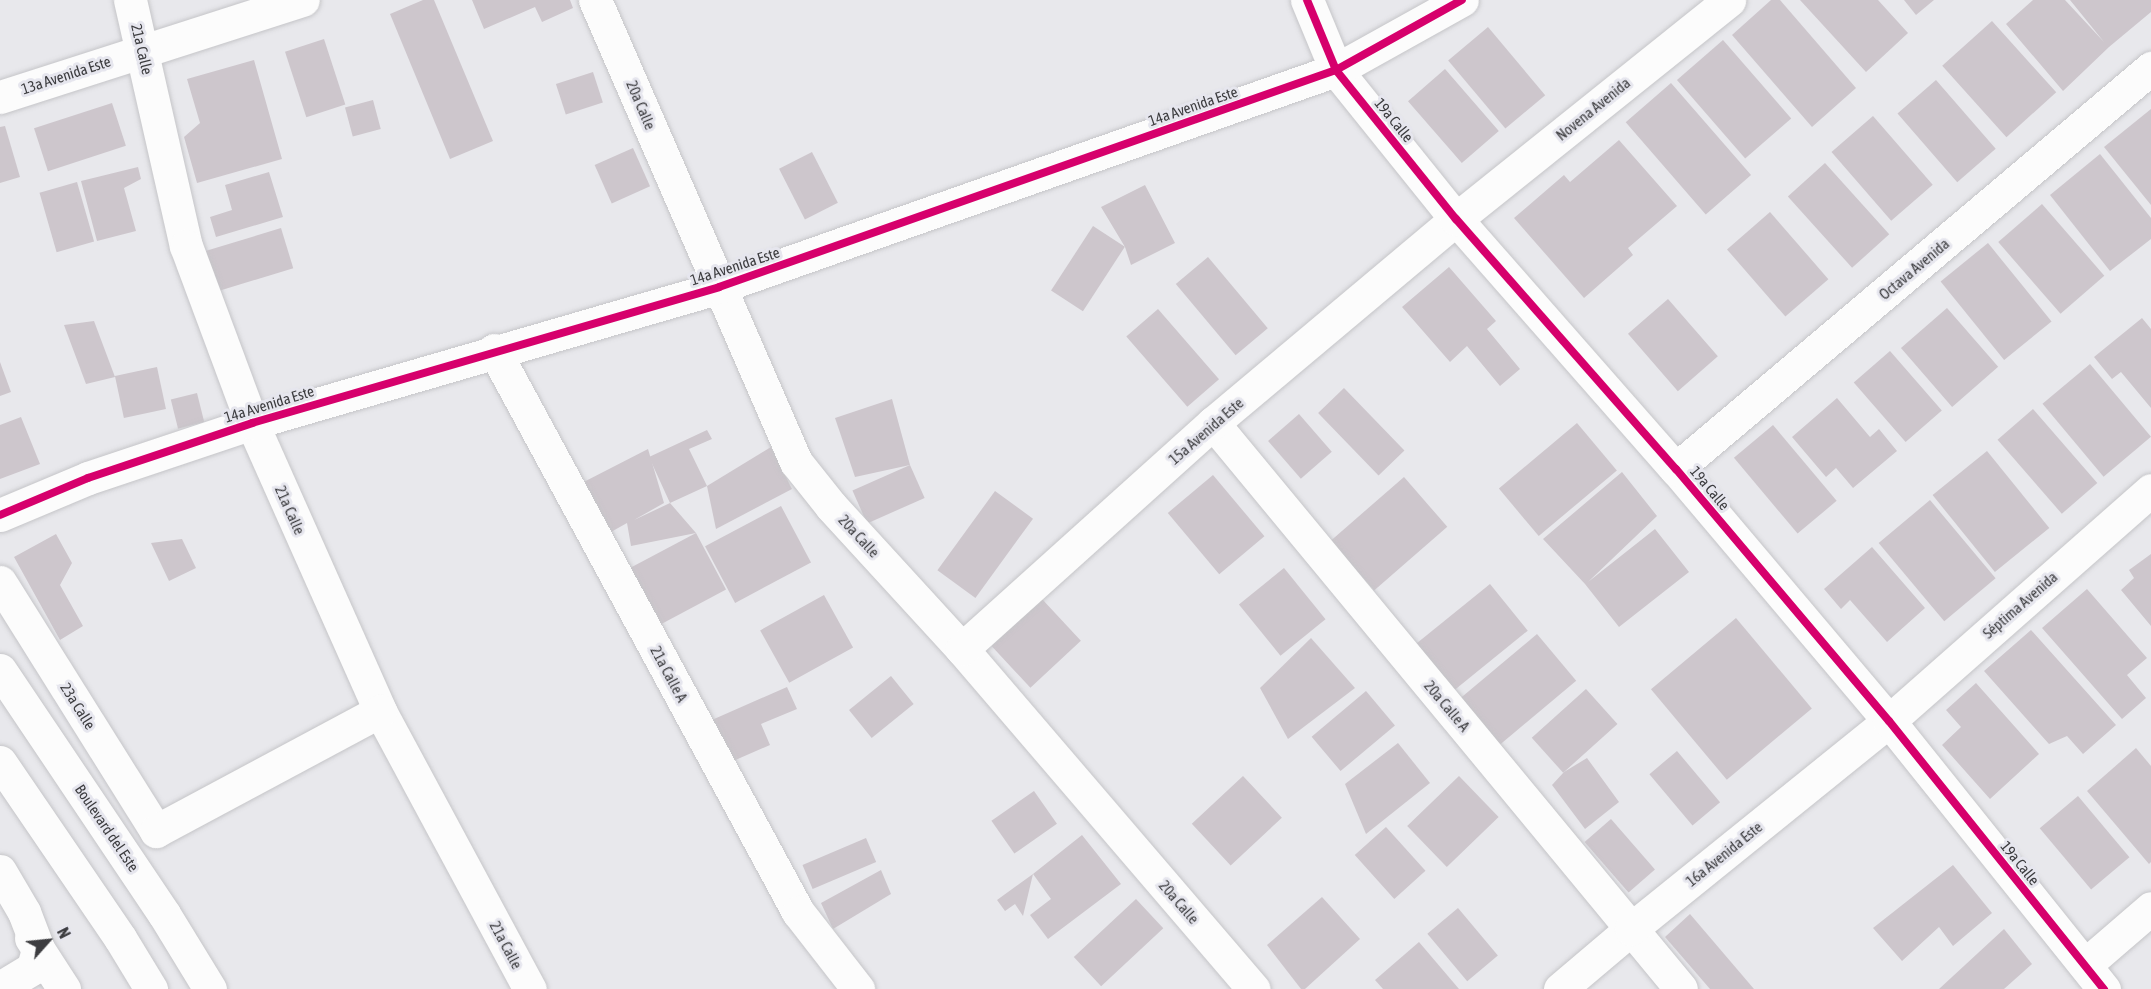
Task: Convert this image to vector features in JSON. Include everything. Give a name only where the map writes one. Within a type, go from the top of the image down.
[{"type":"street","name":"21a Calle","points":[[130,0],[186,246],[252,423],[381,711],[530,989]]},
{"type":"street","name":"13a Avenida Este","points":[[0,97],[303,0]]},
{"type":"street","name":"20a Calle","points":[[595,0],[796,462],[831,506],[962,649],[1253,989]]},
{"type":"street","name":"19a Calle","points":[[1307,0],[1336,70],[1456,219],[1676,470],[1889,721],[2094,977]]},
{"type":"street","name":"14a Avenida Este","points":[[0,514],[88,478],[252,423],[494,350],[719,286],[1336,70],[1462,0]]},
{"type":"street","name":"Novena Avenida","points":[[1456,219],[1729,0]]},
{"type":"street","name":"Octava Avenida","points":[[1676,470],[2151,68]]},
{"type":"street","name":"15a Avenida Este","points":[[962,649],[1214,423],[1456,219]]},
{"type":"street","name":"21a Calle A","points":[[494,350],[798,912],[858,989]]},
{"type":"street","name":"20a Calle A","points":[[1214,423],[1681,989]]},
{"type":"street","name":"Séptima Avenida","points":[[1889,721],[2151,490]]},
{"type":"street","name":"23a Calle","points":[[0,582],[156,831],[381,711]]},
{"type":"street","name":"Boulevard del Este","points":[[0,670],[165,914],[210,989]]},
{"type":"street","name":"16a Avenida Este","points":[[1560,989],[1631,928],[1889,721]]},
{"type":"street","points":[[0,762],[120,938],[151,989]]},
{"type":"street","points":[[0,871],[24,912],[38,949],[33,968],[0,988]]},
{"type":"street","points":[[0,891],[64,989]]},
{"type":"street","points":[[2094,977],[2151,908]]},
{"type":"building","points":[[423,0],[434,0],[493,141],[450,159],[390,14]]},
{"type":"building","points":[[472,0],[570,0],[573,8],[542,22],[535,7],[484,29]]},
{"type":"building","points":[[1771,0],[1780,0],[1856,88],[1812,127],[1732,35]]},
{"type":"building","points":[[1800,0],[1878,0],[1908,33],[1866,72]]},
{"type":"building","points":[[1904,0],[1934,0],[1916,15]]},
{"type":"building","points":[[2033,0],[2065,0],[2104,42],[2070,0],[2151,0],[2151,12],[2109,47],[2063,91],[2006,24]]},
{"type":"building","points":[[1992,21],[2056,92],[2006,137],[1942,66]]},
{"type":"building","points":[[1488,27],[1545,95],[1505,129],[1448,60]]},
{"type":"building","points":[[324,39],[345,105],[306,117],[285,52]]},
{"type":"building","points":[[1723,40],[1791,118],[1745,159],[1677,80]]},
{"type":"building","points":[[254,60],[282,159],[197,183],[184,137],[200,123],[187,79]]},
{"type":"building","points":[[1445,69],[1499,131],[1462,163],[1408,101]]},
{"type":"building","points":[[593,72],[603,102],[566,114],[556,84]]},
{"type":"building","points":[[1936,80],[1996,149],[1957,182],[1898,113]]},
{"type":"building","points":[[1671,83],[1751,175],[1706,214],[1626,122]]},
{"type":"building","points":[[373,100],[381,129],[353,136],[345,108]]},
{"type":"building","points":[[112,103],[126,146],[48,171],[34,128]]},
{"type":"building","points":[[2151,109],[2151,205],[2104,147]]},
{"type":"building","points":[[1873,116],[1933,185],[1891,221],[1831,152]]},
{"type":"building","points":[[5,126],[20,177],[0,183],[0,127]]},
{"type":"building","points":[[1619,140],[1677,206],[1628,248],[1633,255],[1584,298],[1514,218],[1564,175],[1570,182]]},
{"type":"building","points":[[633,148],[650,186],[612,203],[595,165]]},
{"type":"building","points":[[812,152],[838,203],[805,220],[779,169]]},
{"type":"building","points":[[2100,154],[2151,218],[2151,239],[2110,271],[2050,195]]},
{"type":"building","points":[[1825,163],[1889,234],[1852,268],[1788,196]]},
{"type":"building","points":[[138,167],[141,179],[124,188],[136,231],[97,241],[81,181]]},
{"type":"building","points":[[269,172],[283,217],[216,237],[210,217],[232,210],[225,185]]},
{"type":"building","points":[[77,182],[94,242],[57,252],[40,193]]},
{"type":"building","points":[[1145,185],[1175,243],[1131,265],[1125,247],[1101,207]]},
{"type":"building","points":[[2042,204],[2104,276],[2061,314],[1998,242]]},
{"type":"building","points":[[1770,212],[1828,279],[1785,317],[1727,249]]},
{"type":"building","points":[[1093,226],[1125,247],[1083,311],[1051,291]]},
{"type":"building","points":[[281,228],[293,268],[212,293],[200,253]]},
{"type":"building","points":[[1988,243],[2052,321],[2004,360],[1941,281]]},
{"type":"building","points":[[1208,257],[1268,328],[1236,355],[1176,284]]},
{"type":"building","points":[[1449,267],[1496,321],[1487,329],[1520,369],[1500,386],[1467,346],[1450,362],[1402,307]]},
{"type":"building","points":[[1668,299],[1718,356],[1678,391],[1628,334]]},
{"type":"building","points":[[1947,308],[1998,367],[1952,407],[1901,348]]},
{"type":"building","points":[[1158,309],[1219,379],[1187,407],[1126,337]]},
{"type":"building","points":[[2142,318],[2151,329],[2151,408],[2121,372],[2112,379],[2094,357]]},
{"type":"building","points":[[94,321],[115,377],[86,384],[64,325]]},
{"type":"building","points":[[1890,351],[1942,411],[1906,442],[1854,382]]},
{"type":"building","points":[[0,362],[11,392],[0,396]]},
{"type":"building","points":[[2090,364],[2151,437],[2104,477],[2043,404]]},
{"type":"building","points":[[157,367],[166,409],[124,418],[115,376]]},
{"type":"building","points":[[1344,388],[1404,451],[1379,476],[1318,413]]},
{"type":"building","points":[[197,393],[204,422],[178,429],[171,400]]},
{"type":"building","points":[[1837,398],[1870,437],[1879,429],[1897,451],[1853,488],[1836,468],[1826,477],[1792,437]]},
{"type":"building","points":[[892,399],[910,465],[855,477],[835,418]]},
{"type":"building","points":[[2033,409],[2097,483],[2062,514],[1998,440]]},
{"type":"building","points":[[1299,414],[1332,452],[1301,479],[1268,441]]},
{"type":"building","points":[[21,417],[40,464],[0,479],[0,425]]},
{"type":"building","points":[[1577,423],[1617,470],[1539,536],[1499,489]]},
{"type":"building","points":[[1773,425],[1837,501],[1798,534],[1734,458]]},
{"type":"building","points":[[707,430],[712,439],[689,449],[707,486],[670,503],[649,457]]},
{"type":"building","points":[[771,447],[792,489],[716,529],[707,486]]},
{"type":"building","points":[[648,449],[664,503],[634,520],[670,503],[696,533],[631,546],[627,523],[602,537],[572,488]]},
{"type":"building","points":[[1987,451],[2049,528],[1995,572],[1933,495]]},
{"type":"building","points":[[910,465],[925,498],[867,524],[852,491]]},
{"type":"building","points":[[1622,472],[1657,516],[1588,582],[1655,529],[1689,572],[1619,627],[1585,584],[1543,539]]},
{"type":"building","points":[[1213,475],[1264,536],[1219,574],[1168,513]]},
{"type":"building","points":[[1404,477],[1447,527],[1374,590],[1331,541]]},
{"type":"building","points":[[995,491],[1033,519],[975,598],[937,570]]},
{"type":"building","points":[[1930,500],[1996,578],[1944,621],[1879,543]]},
{"type":"building","points":[[781,506],[811,563],[735,603],[705,546]]},
{"type":"building","points":[[696,533],[726,590],[650,630],[620,573]]},
{"type":"building","points":[[56,534],[72,563],[60,585],[83,626],[60,640],[14,557]]},
{"type":"building","points":[[182,539],[196,568],[169,581],[151,543]]},
{"type":"building","points":[[1872,547],[1925,608],[1887,642],[1850,600],[1841,609],[1824,589]]},
{"type":"building","points":[[2151,554],[2151,626],[2121,590],[2134,578],[2129,570]]},
{"type":"building","points":[[1284,568],[1326,619],[1280,656],[1239,605]]},
{"type":"building","points":[[1490,584],[1528,631],[1454,690],[1416,644]]},
{"type":"building","points":[[2087,589],[2147,658],[2127,675],[2146,698],[2122,719],[2042,628]]},
{"type":"building","points":[[824,595],[853,647],[789,683],[760,630]]},
{"type":"building","points":[[1042,599],[1081,641],[1030,688],[992,646]]},
{"type":"building","points":[[1736,618],[1812,708],[1727,780],[1651,689]]},
{"type":"building","points":[[2031,630],[2116,725],[2083,754],[2067,736],[2049,744],[1984,671]]},
{"type":"building","points":[[1537,634],[1576,681],[1497,748],[1457,701]]},
{"type":"building","points":[[1311,638],[1355,688],[1288,739],[1260,688]]},
{"type":"building","points":[[891,676],[914,704],[872,738],[849,710]]},
{"type":"building","points":[[1976,683],[2039,754],[1990,799],[1942,745],[1961,727],[1946,710]]},
{"type":"building","points":[[787,687],[797,709],[761,724],[770,745],[724,765],[705,723]]},
{"type":"building","points":[[1586,689],[1617,724],[1563,773],[1532,738]]},
{"type":"building","points":[[1366,691],[1395,725],[1341,771],[1312,737]]},
{"type":"building","points":[[1398,743],[1430,783],[1366,834],[1345,784]]},
{"type":"building","points":[[2136,748],[2151,766],[2151,862],[2149,864],[2087,791]]},
{"type":"building","points":[[1677,751],[1720,802],[1692,825],[1649,774]]},
{"type":"building","points":[[1587,758],[1619,802],[1585,829],[1552,785],[1564,772]]},
{"type":"building","points":[[1243,776],[1282,818],[1231,865],[1192,824]]},
{"type":"building","points":[[1459,776],[1499,817],[1447,867],[1407,826]]},
{"type":"building","points":[[1034,791],[1057,824],[1014,854],[991,821]]},
{"type":"building","points":[[2078,796],[2129,857],[2091,889],[2040,828]]},
{"type":"building","points":[[1611,819],[1655,870],[1629,893],[1585,842]]},
{"type":"building","points":[[1386,827],[1425,871],[1394,899],[1355,855]]},
{"type":"building","points":[[1082,835],[1121,884],[1048,939],[1030,915],[1051,899],[1033,874]]},
{"type":"building","points":[[866,838],[876,862],[813,889],[802,865]]},
{"type":"building","points":[[1953,865],[1992,913],[1953,946],[1939,927],[1902,961],[1873,928]]},
{"type":"building","points":[[881,870],[891,894],[833,929],[821,903]]},
{"type":"building","points":[[1033,874],[1023,916],[1015,904],[1005,911],[997,900]]},
{"type":"building","points":[[1322,897],[1360,939],[1305,989],[1301,989],[1267,945]]},
{"type":"building","points":[[1136,899],[1163,928],[1101,986],[1074,957]]},
{"type":"building","points":[[1458,908],[1498,955],[1467,981],[1427,934]]},
{"type":"building","points":[[1690,914],[1754,989],[1710,989],[1665,937]]},
{"type":"building","points":[[2004,929],[2032,964],[2004,989],[1939,989]]},
{"type":"building","points":[[1419,942],[1459,989],[1383,989],[1375,980]]},
{"type":"cycle path","points":[[1307,0],[1336,70],[1456,219],[1676,469],[1889,721],[2104,989]]},
{"type":"cycle path","points":[[0,515],[88,478],[252,423],[719,287],[1336,70],[1462,0]]}]
